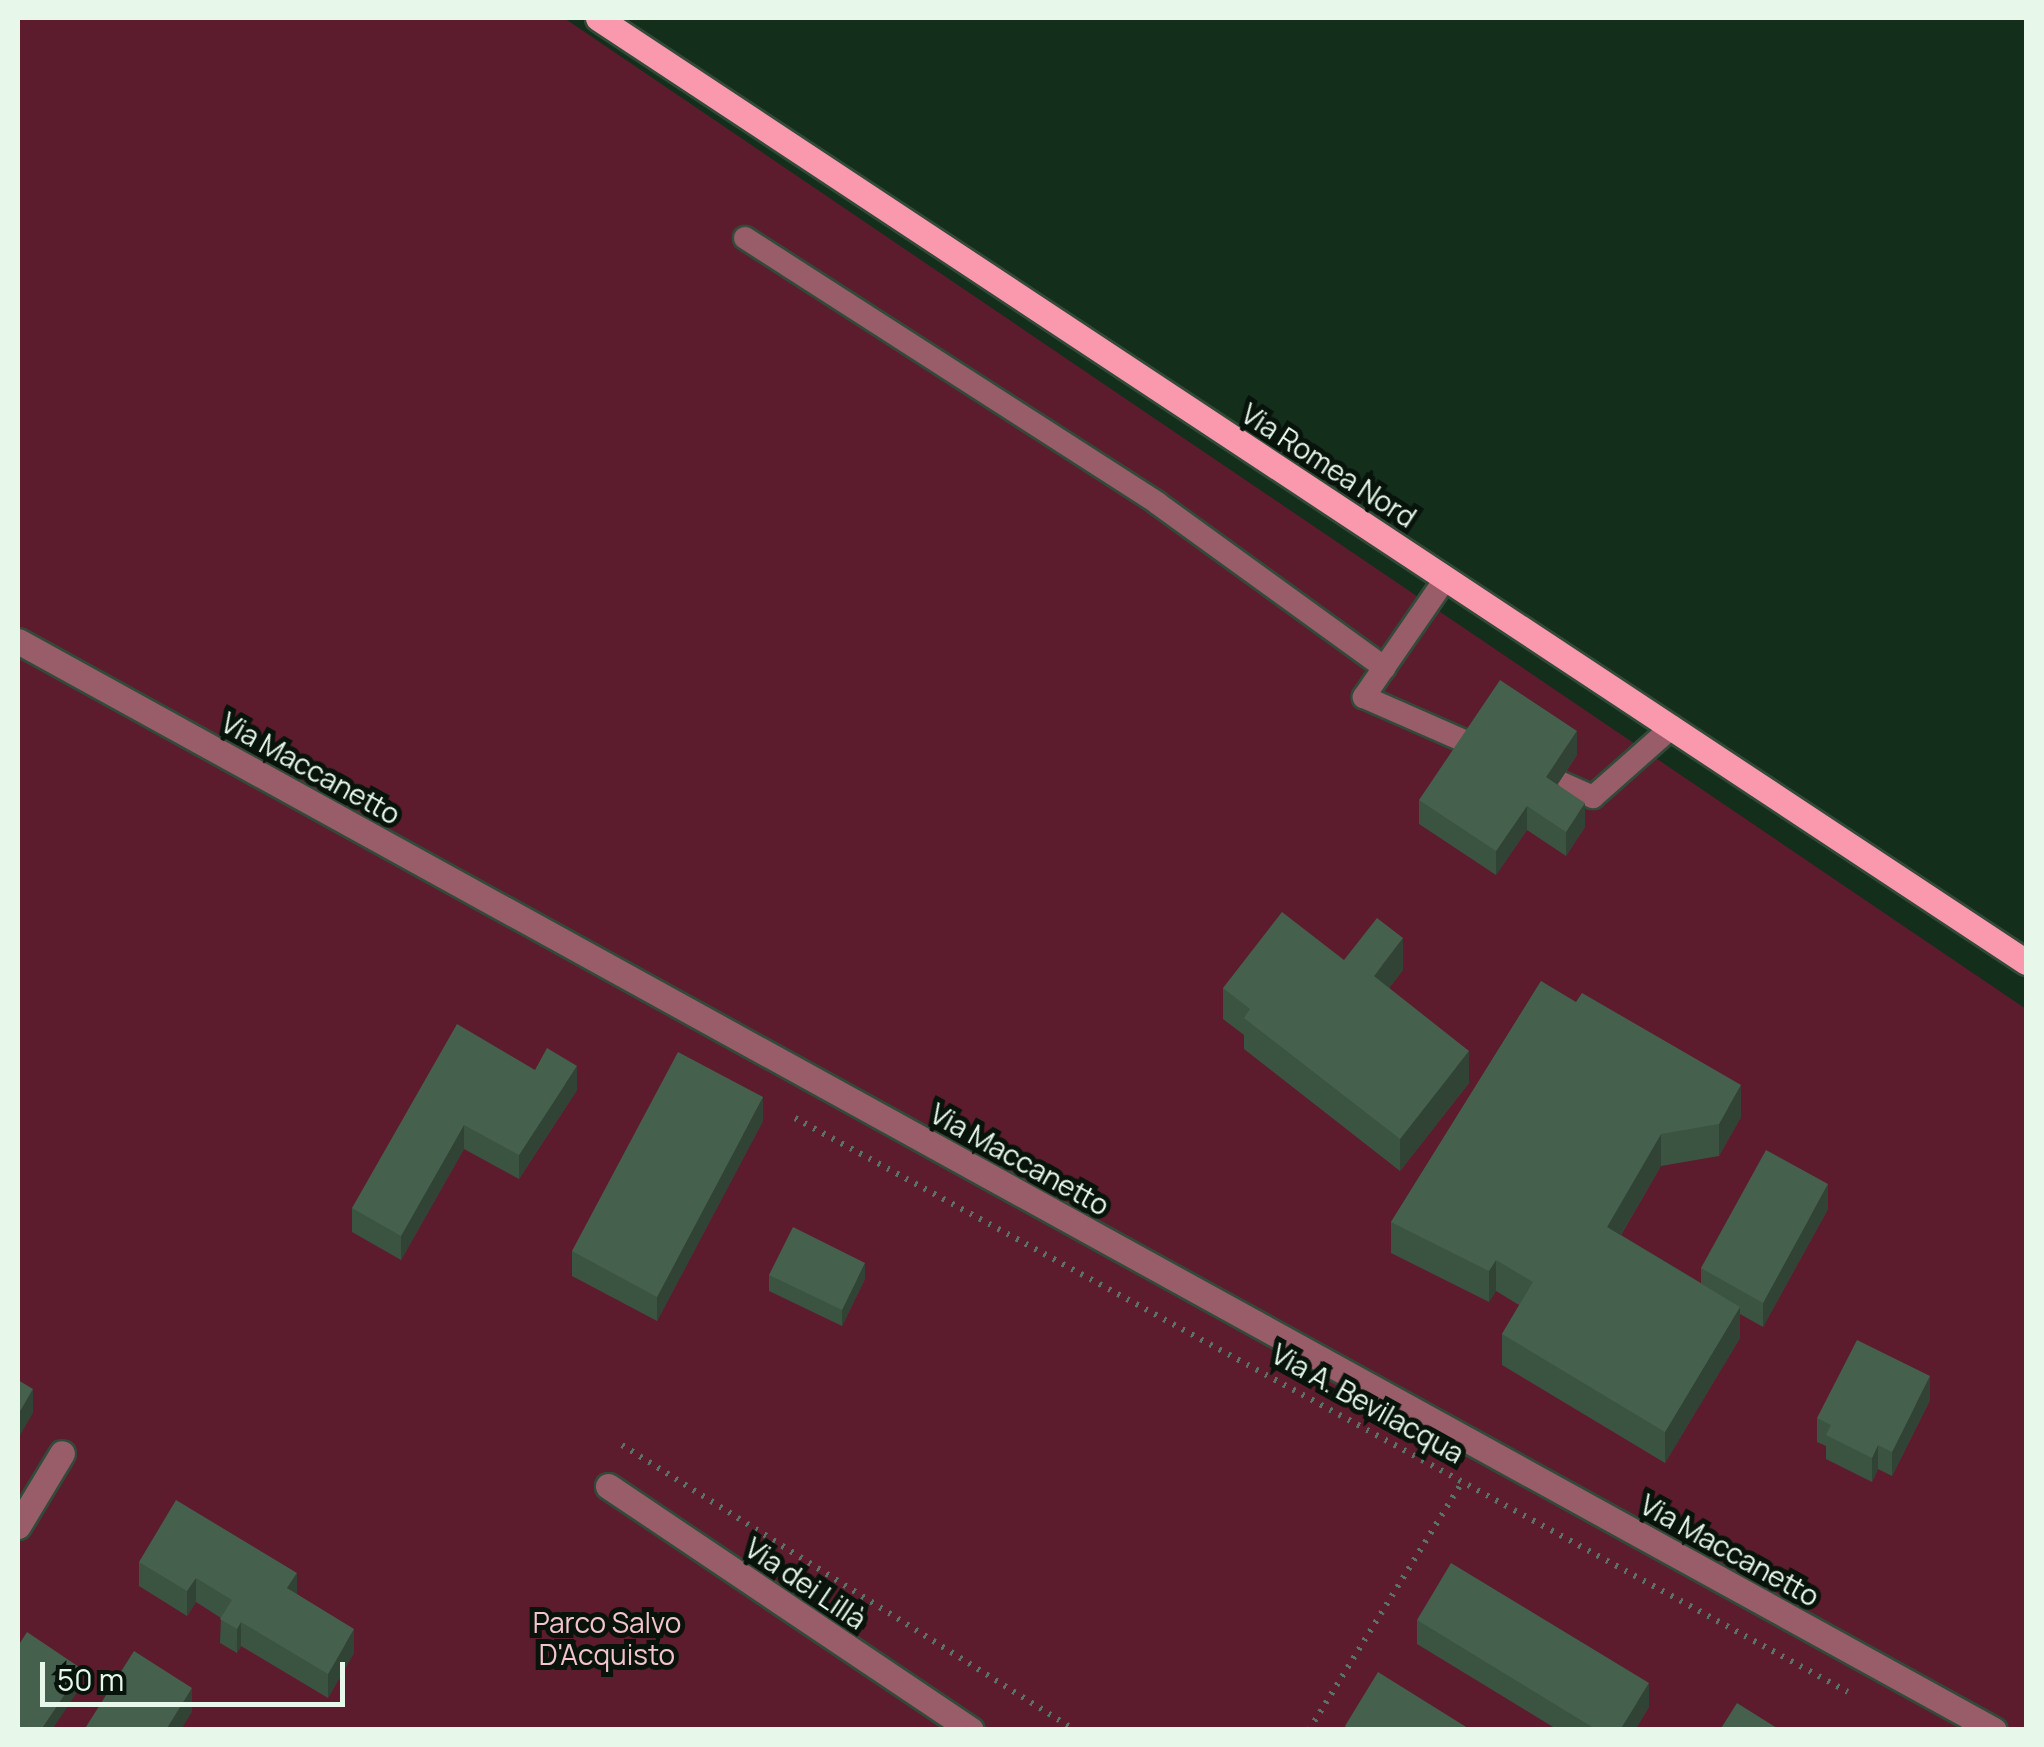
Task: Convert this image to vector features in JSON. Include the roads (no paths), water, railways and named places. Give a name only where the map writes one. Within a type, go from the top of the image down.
[{"type":"main road","name":"Via Romea Nord","points":[[598,18],[2026,962]]},
{"type":"street","name":"Via Maccanetto","points":[[18,641],[1994,1730]]},
{"type":"street","points":[[18,1526],[62,1454]]},
{"type":"street","name":"Via dei Lillà","points":[[608,1486],[971,1730]]},
{"type":"lane","points":[[746,238],[1157,503],[1385,668]]},
{"type":"lane","points":[[1446,578],[1364,697],[1593,797],[1672,728]]},
{"type":"park label","name":"Parco Salvo D'Acquisto","points":[[607,1638]]}]
